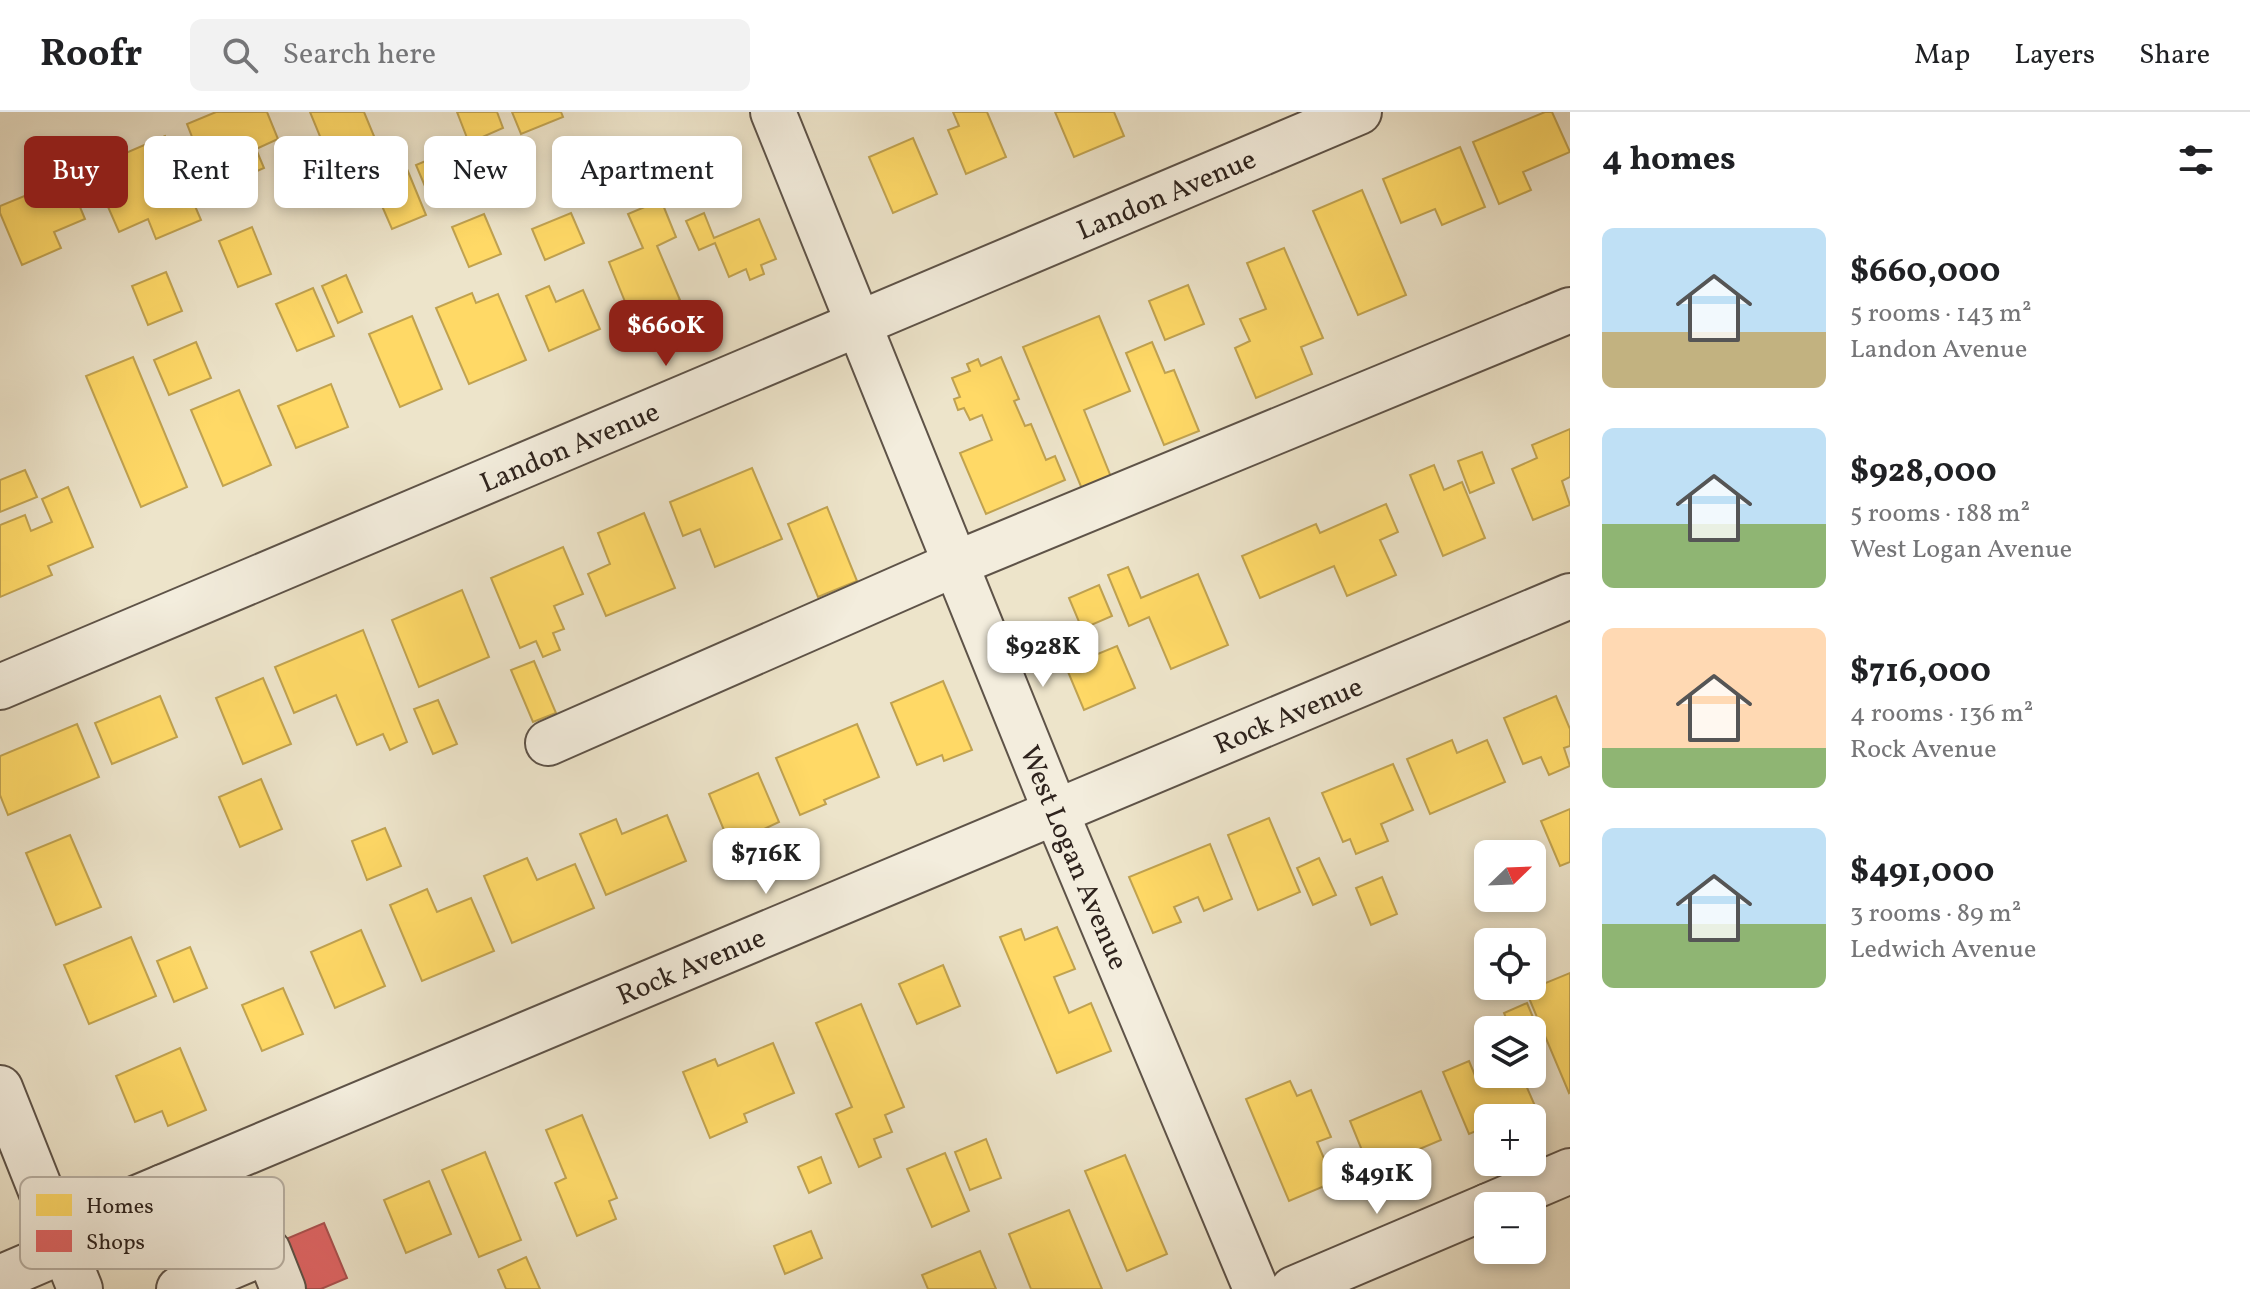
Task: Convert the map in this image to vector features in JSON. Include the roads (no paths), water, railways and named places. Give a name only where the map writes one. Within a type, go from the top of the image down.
[{"type":"street","name":"West Logan Avenue","points":[[773,112],[1055,810],[1256,1289]]},
{"type":"street","name":"Landon Avenue","points":[[0,687],[1359,112]]},
{"type":"street","points":[[548,743],[955,564],[1570,310]]},
{"type":"street","name":"Rock Avenue","points":[[187,1177],[1570,596]]},
{"type":"street","points":[[0,1088],[36,1177]]},
{"type":"street","points":[[1521,1192],[1570,1171]]},
{"type":"street","points":[[1293,1289],[1474,1212]]},
{"type":"street","points":[[190,1284],[225,1269]]},
{"type":"street","points":[[275,1269],[283,1289]]},
{"type":"street","name":"Rock Avenue","points":[[0,1278],[73,1270]]}]
